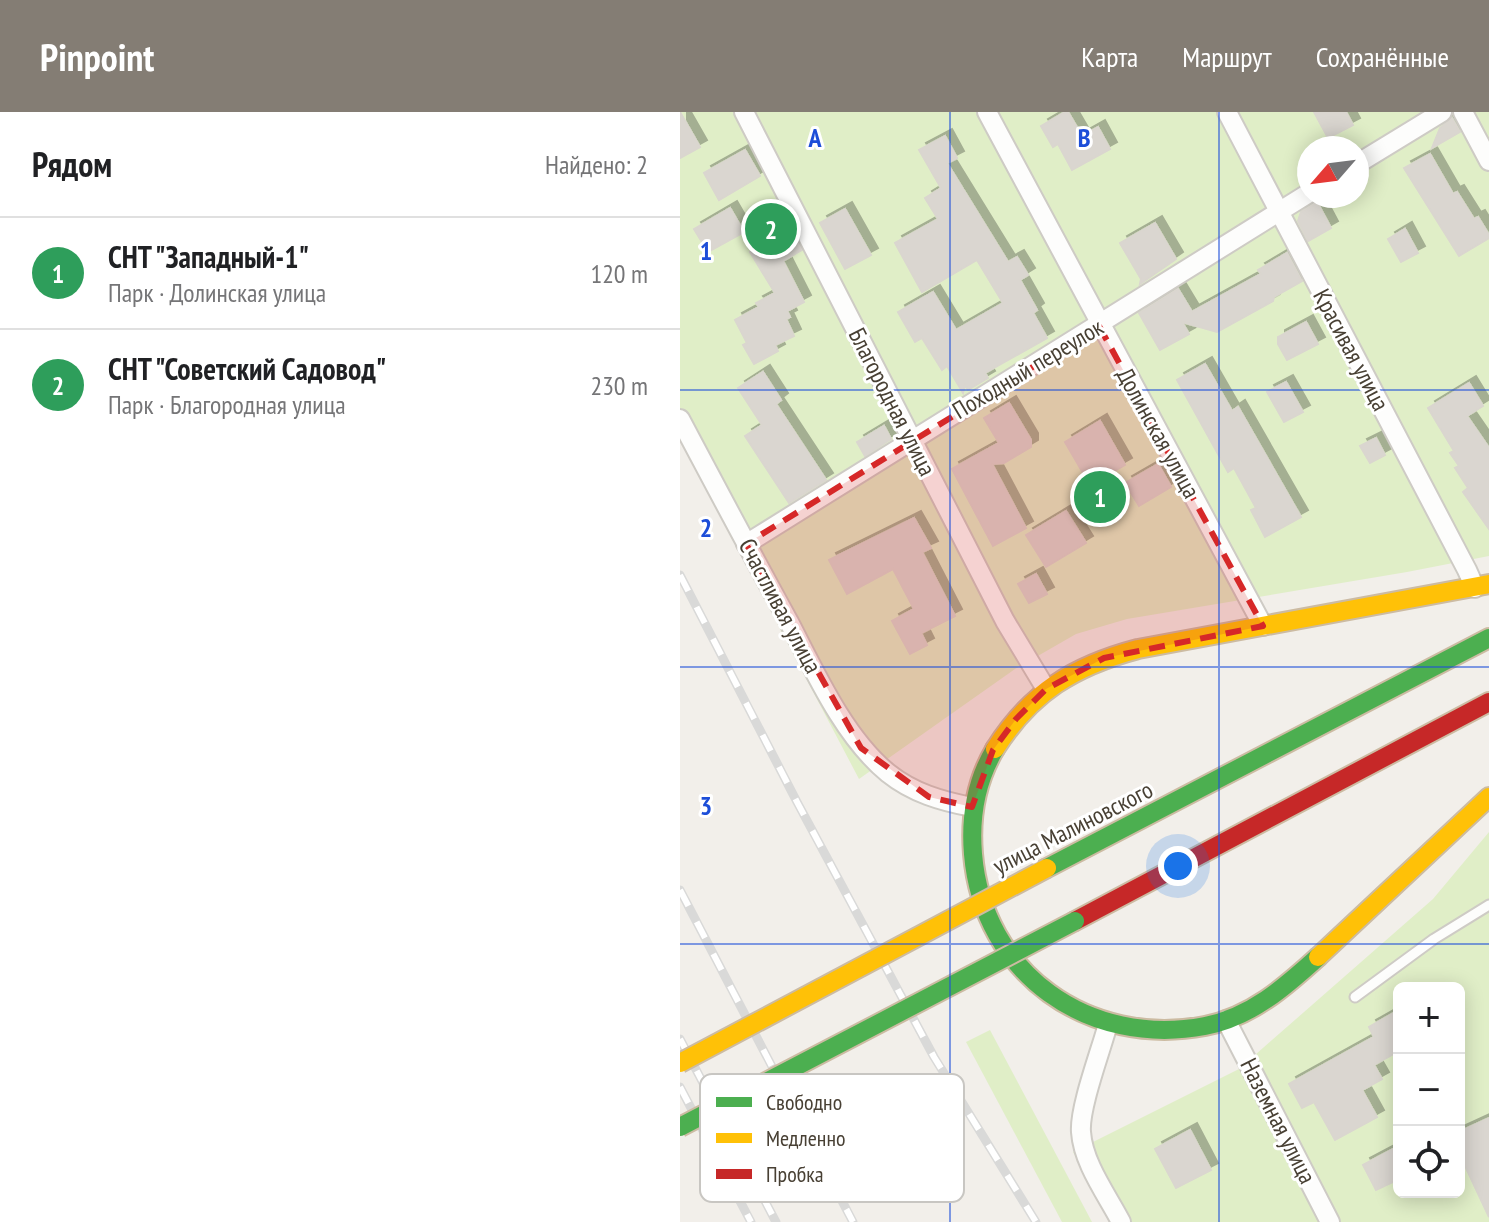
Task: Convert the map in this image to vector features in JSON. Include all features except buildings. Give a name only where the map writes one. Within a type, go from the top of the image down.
[{"type":"highway","points":[[1482,586],[1104,658],[1077,669],[1046,689],[1016,719],[993,750],[972,807],[970,838],[979,894],[989,923],[1005,950],[1026,973],[1075,1010],[1108,1024],[1174,1031],[1226,1020],[1246,1012],[1284,987],[1489,797]]},
{"type":"highway","name":"улица Малиновского","points":[[680,1063],[1489,638]]},
{"type":"highway","points":[[782,1074],[1489,702]]},
{"type":"highway","points":[[680,1127],[700,1117]]},
{"type":"street","name":"Благородная улица","points":[[744,112],[1005,621],[1046,689]]},
{"type":"street","name":"Долинская улица","points":[[987,112],[1099,326],[1263,626]]},
{"type":"street","name":"Красивая улица","points":[[1227,112],[1461,558],[1482,586]]},
{"type":"street","points":[[1369,157],[1442,112]]},
{"type":"street","points":[[1463,112],[1489,161]]},
{"type":"street","name":"Походный переулок","points":[[746,544],[1297,200]]},
{"type":"street","name":"Счастливая улица","points":[[680,419],[815,672],[861,748],[907,786],[929,797],[972,807]]},
{"type":"street","name":"Наземная улица","points":[[1226,1020],[1330,1222]]},
{"type":"street","points":[[1108,1024],[1081,1131],[1089,1160],[1121,1222]]},
{"type":"lane","points":[[1355,997],[1434,939],[1489,905]]},
{"type":"highlighted area","points":[[1099,326],[1263,626],[1104,658],[1046,689],[1016,719],[993,750],[972,807],[929,797],[861,748],[746,544]]},
{"type":"green space","points":[[680,112],[1489,112],[1489,556],[1127,619],[1076,634],[1015,669],[859,779],[680,439]]},
{"type":"green space","points":[[1489,832],[1489,1222],[1110,1222],[1073,1152],[1239,1069],[1433,899]]},
{"type":"green space","points":[[990,1030],[1092,1222],[1062,1222],[966,1042]]},
{"type":"railway","points":[[680,575],[797,802],[945,1074]]},
{"type":"railway","points":[[680,890],[776,1074]]},
{"type":"railway","points":[[680,1039],[700,1077]]},
{"type":"railway","points":[[680,1087],[700,1125]]},
{"type":"railway","points":[[964,1106],[1036,1222]]},
{"type":"railway","points":[[740,1202],[751,1222]]},
{"type":"railway","points":[[766,1202],[776,1222]]},
{"type":"railway","points":[[843,1202],[853,1222]]},
{"type":"traffic: fast","points":[[1047,868],[1489,638]]},
{"type":"traffic: fast","points":[[995,749],[979,787],[972,827],[973,854],[981,897],[997,935],[1020,967],[1049,993],[1083,1013],[1121,1025],[1162,1030],[1205,1026],[1252,1008],[1280,990],[1318,957]]},
{"type":"traffic: fast","points":[[782,1074],[1075,921]]},
{"type":"traffic: fast","points":[[680,1127],[700,1117]]},
{"type":"traffic: slow","points":[[995,749],[1039,697],[1074,673],[1115,656],[1138,649],[1489,584]]},
{"type":"traffic: slow","points":[[1318,957],[1489,797]]},
{"type":"traffic: slow","points":[[680,1063],[1047,868]]},
{"type":"traffic: jam","points":[[1075,921],[1489,702]]},
{"type":"place","name":"СНТ \"Советский Садовод\"","points":[[771,229]]},
{"type":"place","name":"СНТ \"Западный-1\"","points":[[1100,497]]}]
